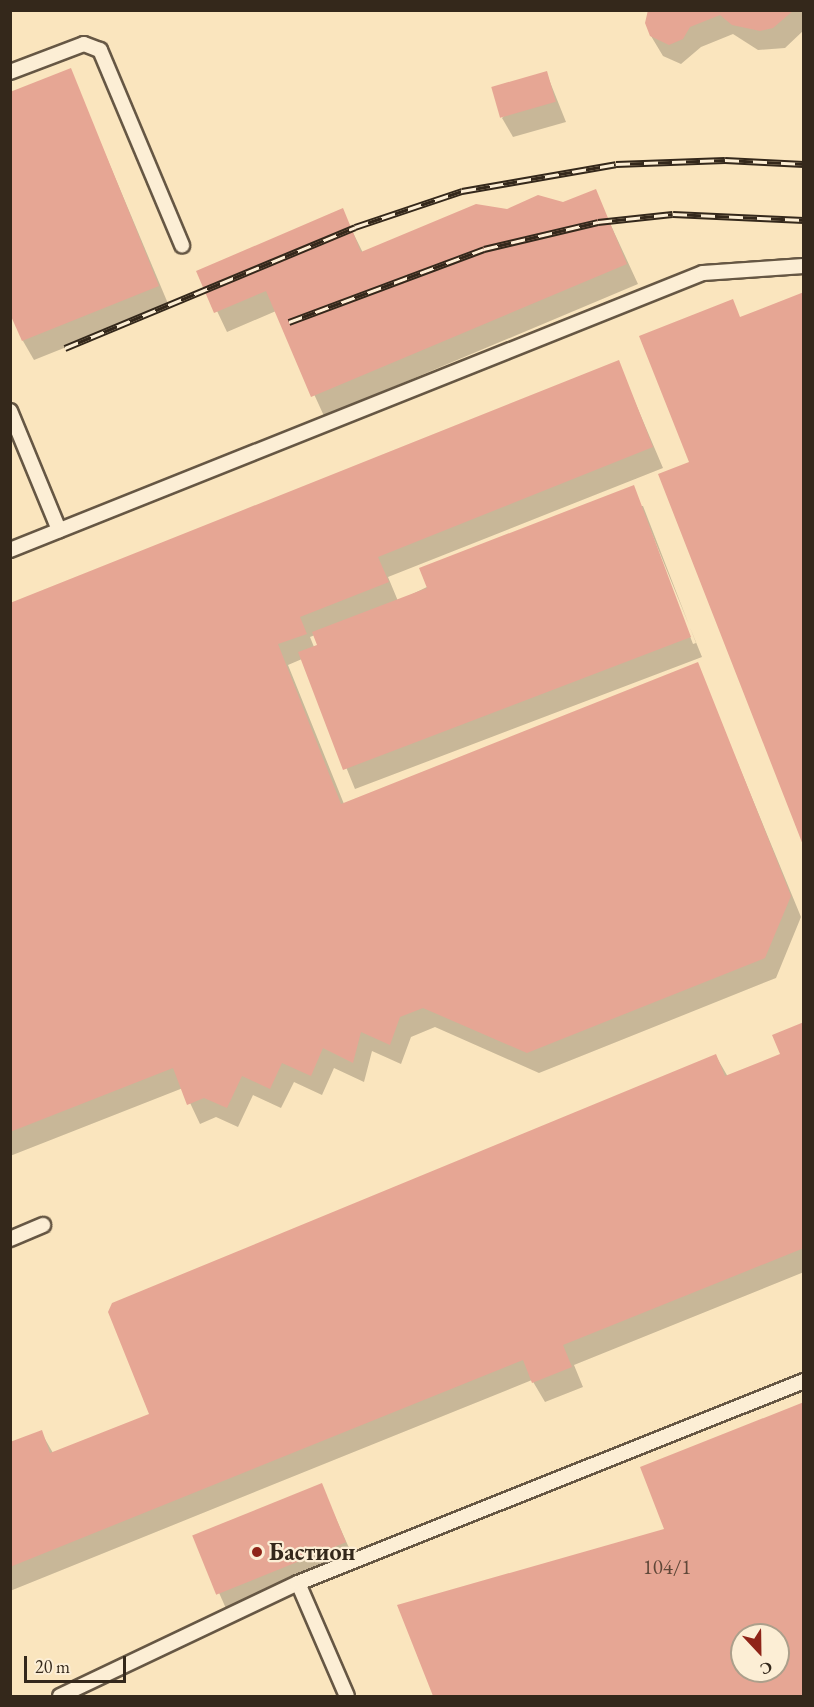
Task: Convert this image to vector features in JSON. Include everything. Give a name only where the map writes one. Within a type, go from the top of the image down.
[{"type":"lane","points":[[10,72],[84,44],[100,50],[182,245]]},
{"type":"lane","points":[[10,550],[703,273],[804,266]]},
{"type":"lane","points":[[10,411],[59,530]]},
{"type":"lane","points":[[10,1239],[43,1226]]},
{"type":"lane","points":[[60,1696],[298,1583],[804,1381]]},
{"type":"lane","points":[[298,1583],[347,1696]]},
{"type":"building","points":[[648,10],[794,10],[773,28],[760,31],[732,25],[720,15],[690,27],[683,39],[669,45],[650,36],[645,23]]},
{"type":"building","points":[[71,68],[159,286],[22,341],[10,314],[10,92]]},
{"type":"building","points":[[547,71],[556,102],[500,118],[491,87]]},
{"type":"building","points":[[596,189],[627,264],[311,397],[266,291],[214,313],[196,271],[343,208],[361,252],[476,204],[507,209],[538,195],[563,202]]},
{"type":"building","points":[[804,292],[803,845],[658,474],[689,462],[639,336],[733,299],[740,317]]},
{"type":"building","points":[[619,360],[653,447],[378,557],[389,582],[300,617],[307,634],[278,644],[341,804],[698,662],[791,896],[765,958],[527,1053],[423,1008],[400,1017],[390,1045],[361,1032],[353,1063],[323,1048],[311,1076],[282,1063],[270,1089],[242,1076],[227,1108],[204,1098],[187,1105],[173,1068],[10,1132],[10,603]]},
{"type":"building","points":[[634,485],[691,637],[343,770],[298,652],[317,645],[312,632],[427,588],[419,568]]},
{"type":"building","points":[[804,1022],[804,1248],[563,1345],[572,1367],[532,1383],[523,1360],[10,1567],[10,1442],[42,1430],[50,1453],[149,1414],[108,1312],[112,1303],[716,1054],[725,1076],[780,1054],[772,1035]]},
{"type":"building","points":[[804,1402],[804,1696],[433,1696],[397,1605],[664,1529],[640,1467]]},
{"type":"building","points":[[322,1483],[346,1542],[216,1595],[192,1535]]},
{"type":"railway","points":[[65,348],[355,227],[462,191],[616,164],[725,160],[804,164]]},
{"type":"railway","points":[[289,322],[484,249],[598,222],[673,214],[804,220]]},
{"type":"place","name":"Бастион","points":[[257,1552]]}]
